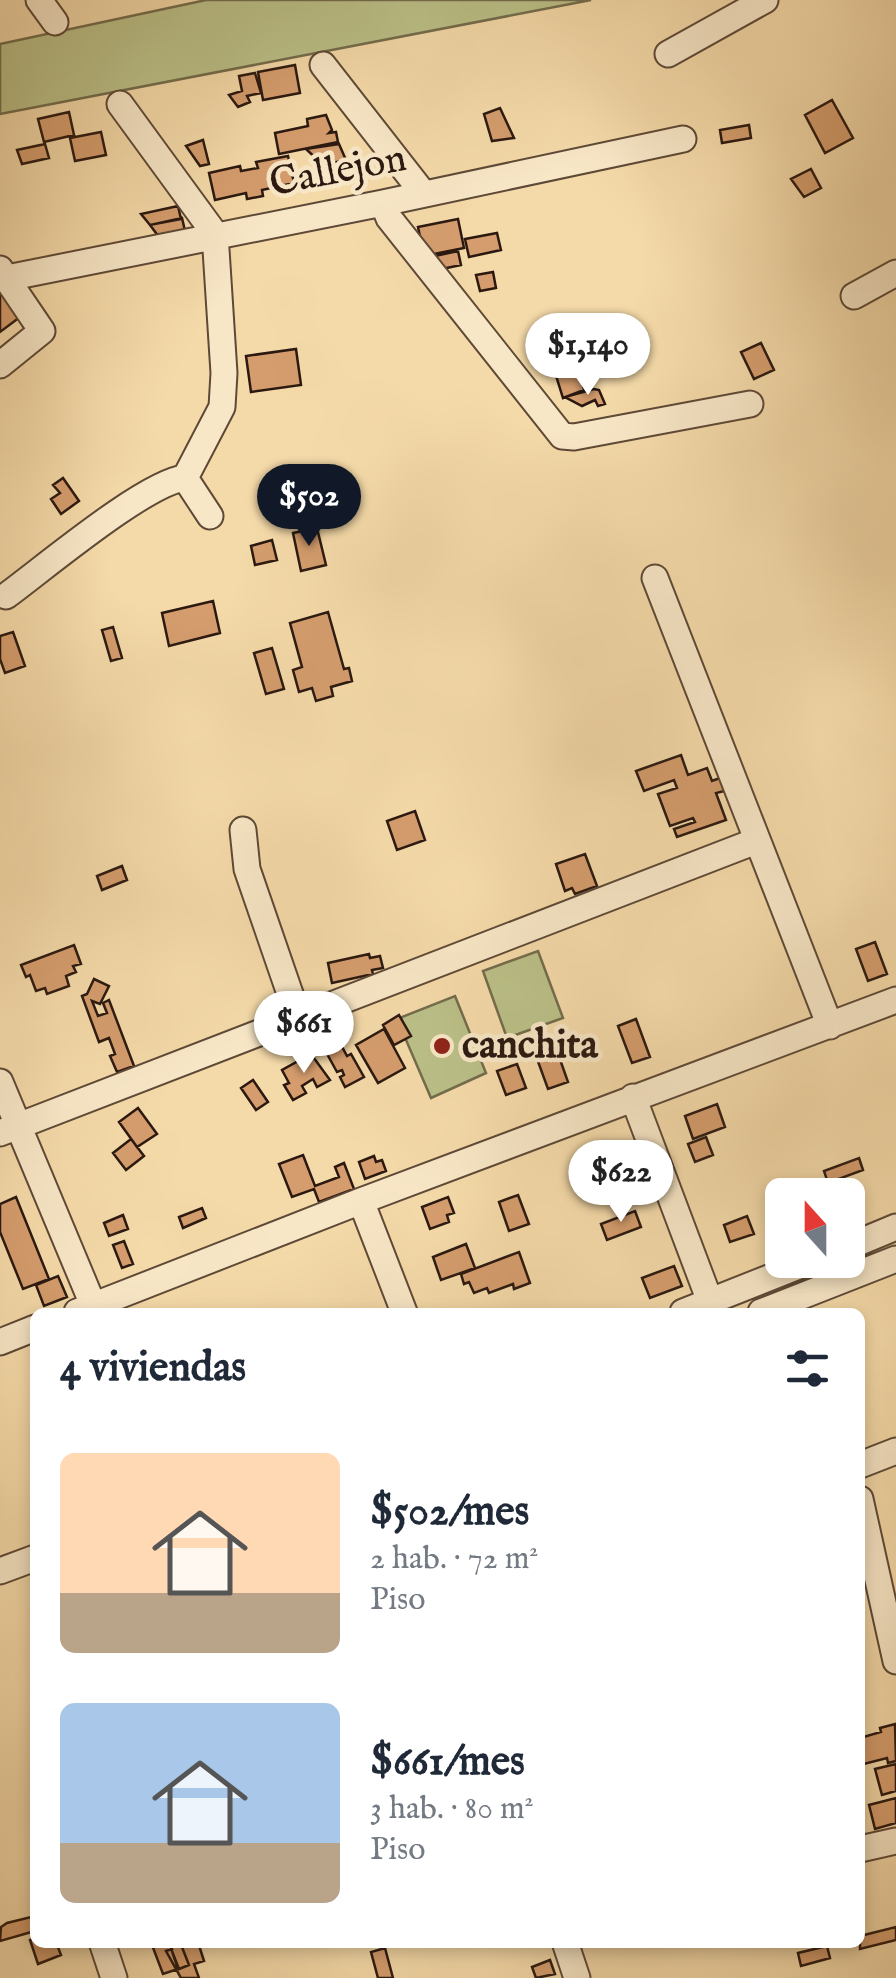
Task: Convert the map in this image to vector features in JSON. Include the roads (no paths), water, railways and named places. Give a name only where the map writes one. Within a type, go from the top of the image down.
[{"type":"street","points":[[39,0],[55,22]]},
{"type":"street","points":[[668,54],[766,0]]},
{"type":"street","points":[[324,65],[422,193]]},
{"type":"street","points":[[120,104],[215,234],[224,373],[222,407],[185,478]]},
{"type":"street","name":"Callejon","points":[[3,274],[383,203],[683,139]]},
{"type":"street","points":[[383,203],[389,218],[562,436],[750,404]]},
{"type":"street","points":[[0,365],[42,331],[3,274]]},
{"type":"street","points":[[854,296],[896,274]]},
{"type":"street","points":[[185,478],[210,516]]},
{"type":"street","points":[[8,599],[141,496],[173,479],[185,478]]},
{"type":"street","points":[[655,578],[830,1026]]},
{"type":"street","points":[[243,830],[246,869],[298,1017]]},
{"type":"street","points":[[9,1130],[756,841]]},
{"type":"street","points":[[94,1308],[361,1200],[896,1000]]},
{"type":"street","points":[[0,1082],[9,1130],[88,1308]]},
{"type":"street","points":[[633,1097],[712,1307],[775,1278]]},
{"type":"street","points":[[361,1200],[402,1308]]},
{"type":"street","points":[[865,1240],[896,1227]]},
{"type":"street","points":[[770,1308],[896,1258]]},
{"type":"street","points":[[0,1342],[30,1330]]},
{"type":"street","points":[[865,1463],[896,1451]]},
{"type":"street","points":[[865,1521],[896,1657]]},
{"type":"street","points":[[0,1570],[30,1560]]},
{"type":"street","points":[[865,1848],[896,1841]]},
{"type":"street","points":[[104,1948],[114,1978]]},
{"type":"street","points":[[567,1948],[577,1978]]},
{"type":"place","name":"canchita","points":[[442,1046]]}]
